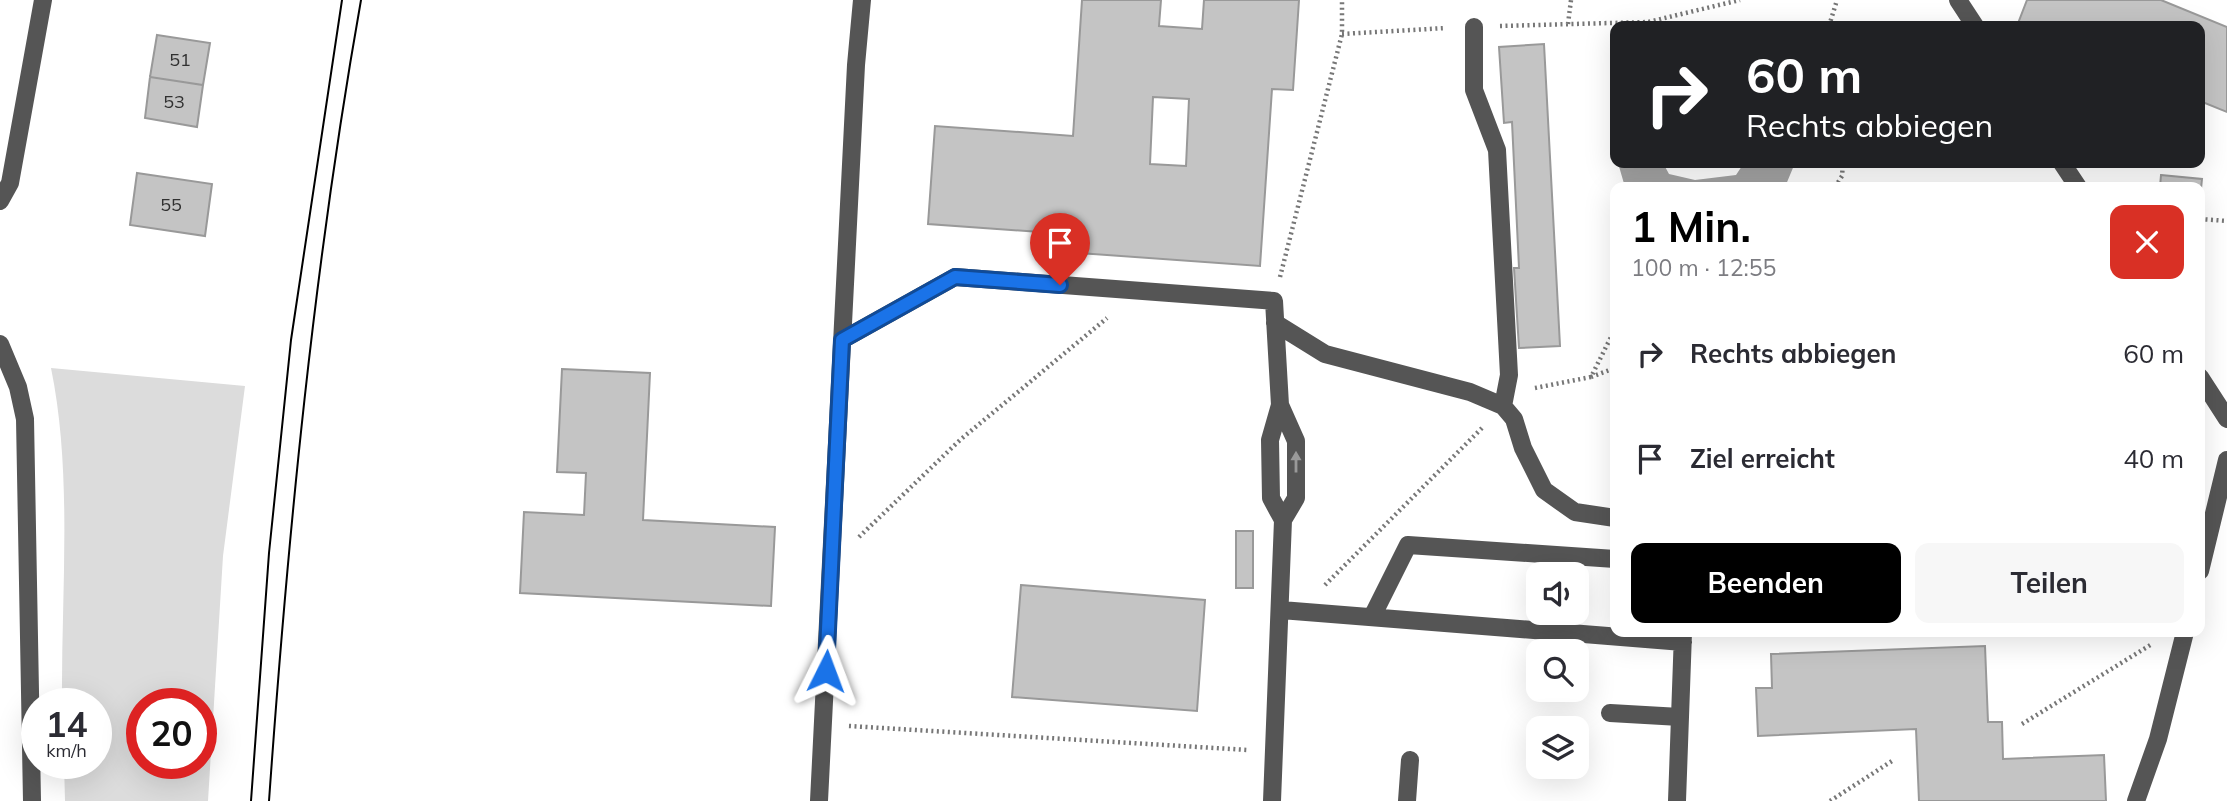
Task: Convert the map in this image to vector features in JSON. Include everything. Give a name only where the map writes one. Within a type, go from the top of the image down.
[{"type":"street","points":[[0,201],[10,183],[43,0]]},
{"type":"street","points":[[819,801],[862,0]]},
{"type":"street","points":[[1958,0],[1972,21]]},
{"type":"street","points":[[1474,27],[1474,90],[1497,150],[1509,375],[1503,406]]},
{"type":"street","points":[[842,340],[955,277],[1274,302],[1280,405],[1270,440],[1271,498],[1283,520],[1289,611],[1274,752],[1272,801]]},
{"type":"street","points":[[1275,323],[1325,354],[1470,392],[1503,406],[1514,419],[1523,448],[1544,490],[1575,512],[1610,517]]},
{"type":"street","points":[[0,344],[15,377],[25,419],[32,801]]},
{"type":"street","points":[[2205,385],[2227,419]]},
{"type":"street","points":[[1280,405],[1296,441],[1296,498],[1283,520]]},
{"type":"street","points":[[2205,550],[2227,460]]},
{"type":"street","points":[[1371,617],[1408,545],[1610,559]]},
{"type":"street","points":[[1289,611],[1610,632]]},
{"type":"street","points":[[1677,801],[1683,637]]},
{"type":"street","points":[[2136,801],[2158,739],[2184,637]]},
{"type":"street","points":[[1610,713],[1680,717]]},
{"type":"street","points":[[1407,801],[1410,760]]},
{"type":"path","points":[[1274,302],[1342,34],[1342,0]]},
{"type":"path","points":[[1568,24],[1571,0]]},
{"type":"path","points":[[1715,0],[1722,6]]},
{"type":"path","points":[[1653,21],[1740,0]]},
{"type":"path","points":[[1831,21],[1838,0]]},
{"type":"path","points":[[1342,34],[1610,23]]},
{"type":"path","points":[[2205,219],[2227,221]]},
{"type":"path","points":[[831,564],[960,440],[1138,291]]},
{"type":"path","points":[[1591,377],[1610,339]]},
{"type":"path","points":[[1289,611],[1503,406],[1524,390],[1591,377],[1610,370]]},
{"type":"path","points":[[2022,724],[2160,639]]},
{"type":"path","points":[[823,724],[1274,752]]},
{"type":"path","points":[[1830,801],[1892,761]]},
{"type":"shaded area","points":[[1619,168],[1666,168],[1669,174],[1695,180],[1736,175],[1741,168],[1793,168],[1787,182],[1624,182]]},
{"type":"shaded area","points":[[51,368],[245,386],[223,556],[215,688],[126,688],[126,779],[209,779],[208,801],[65,801],[64,779],[112,779],[112,688],[62,688],[62,450]]},
{"type":"building","points":[[1082,0],[1161,0],[1159,26],[1202,29],[1204,0],[1299,0],[1293,90],[1272,89],[1260,266],[1065,252],[1067,234],[928,224],[935,126],[1073,136]],"holes":[[[1153,97],[1189,99],[1186,166],[1150,164]]]},
{"type":"building","points":[[2027,0],[2161,0],[2227,27],[2227,112],[2205,103],[2205,21],[2019,21]]},
{"type":"building","points":[[157,35],[210,43],[203,85],[150,77]]},
{"type":"building","points":[[1544,44],[1560,346],[1519,348],[1514,268],[1519,268],[1512,122],[1504,123],[1499,47]]},
{"type":"building","points":[[150,77],[203,85],[197,127],[145,118]]},
{"type":"building","points":[[137,173],[212,184],[205,236],[130,225]]},
{"type":"building","points":[[2161,175],[2202,179],[2202,182],[2160,182]]},
{"type":"building","points":[[562,369],[650,373],[643,520],[775,527],[771,606],[520,593],[524,512],[584,515],[586,473],[557,472]]},
{"type":"building","points":[[1236,531],[1253,531],[1253,588],[1236,588]]},
{"type":"building","points":[[1021,585],[1205,600],[1197,711],[1012,697]]},
{"type":"building","points":[[1985,646],[1988,722],[2002,722],[2003,759],[2104,755],[2106,801],[1919,801],[1916,729],[1758,736],[1756,688],[1772,688],[1771,654]]},
{"type":"tram line","points":[[251,801],[269,553],[291,340],[342,0]]},
{"type":"tram line","points":[[269,801],[304,399],[329,199],[361,0]]},
{"type":"route","points":[[826,671],[842,340],[955,277],[1060,285]]}]
